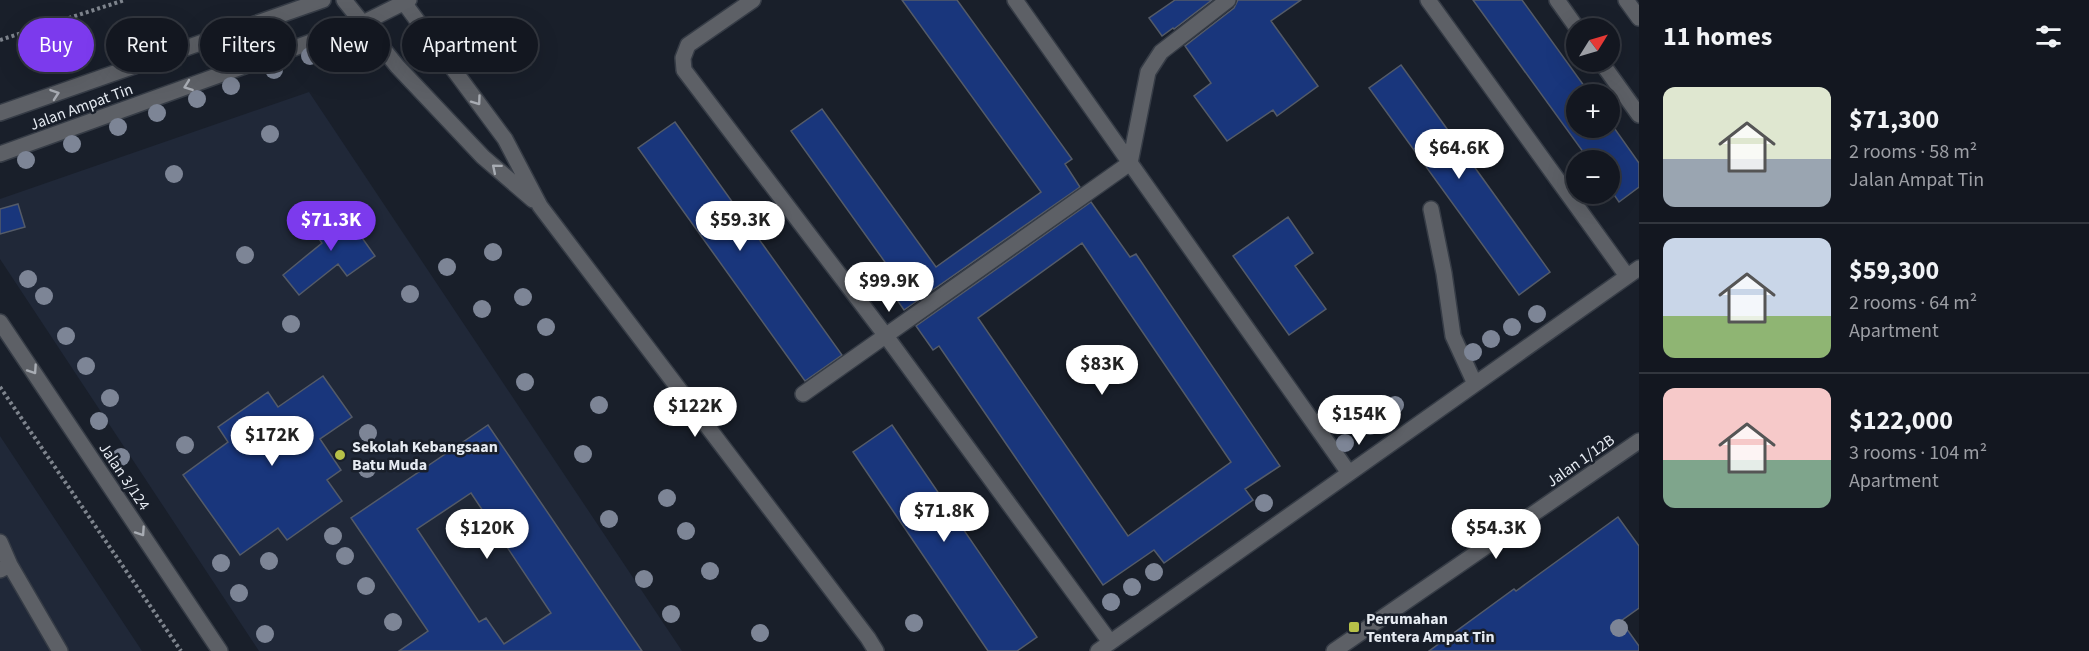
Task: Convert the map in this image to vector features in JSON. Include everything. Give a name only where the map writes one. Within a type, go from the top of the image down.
[{"type":"street","name":"Jalan Ampat Tin","points":[[0,113],[323,0]]},
{"type":"street","points":[[344,0],[357,18]]},
{"type":"street","points":[[753,0],[688,45],[683,58],[684,70],[886,336],[1104,647],[1633,272],[1428,0]]},
{"type":"street","points":[[1015,0],[1349,473]]},
{"type":"street","points":[[803,394],[1130,163],[1148,72],[1161,52],[1228,0]]},
{"type":"street","points":[[1557,0],[1570,18]]},
{"type":"street","points":[[1626,0],[1639,18]]},
{"type":"street","name":"Jalan Ampat Tin","points":[[372,18],[405,1]]},
{"type":"street","points":[[405,1],[505,139],[540,206],[876,651]]},
{"type":"street","name":"Jalan Ampat Tin","points":[[0,154],[308,43]]},
{"type":"street","points":[[390,58],[483,157],[540,206]]},
{"type":"street","points":[[1608,72],[1639,115]]},
{"type":"street","points":[[1431,208],[1444,273],[1453,336],[1475,384]]},
{"type":"street","name":"Jalan 3/124","points":[[0,322],[220,651]]},
{"type":"street","name":"Jalan 1/12B","points":[[1334,651],[1639,441]]},
{"type":"street","points":[[0,542],[5,567],[60,651]]},
{"type":"path","points":[[0,40],[124,0]]},
{"type":"path","points":[[0,387],[181,651]]},
{"type":"shaded area","name":"Sekolah Kebangsaan Batu Muda","points":[[309,92],[682,651],[259,651],[0,259],[0,199]]},
{"type":"shaded area","points":[[0,436],[142,651],[0,651]]},
{"type":"building","points":[[902,0],[957,0],[1072,159],[1065,164],[1080,187],[904,310],[895,297],[905,290],[791,131],[822,109],[936,267],[1041,192]]},
{"type":"building","points":[[1175,0],[1212,0],[1162,36],[1149,18]]},
{"type":"building","points":[[1238,0],[1301,0],[1271,21],[1318,86],[1277,116],[1273,110],[1227,141],[1194,96],[1211,83],[1185,46],[1234,8]]},
{"type":"building","points":[[1473,0],[1522,0],[1566,61],[1566,72],[1574,72],[1583,84],[1566,84],[1566,128]]},
{"type":"building","points":[[1401,65],[1550,272],[1519,295],[1369,88]]},
{"type":"building","points":[[675,122],[842,355],[805,381],[638,148]]},
{"type":"building","points":[[1620,136],[1639,163],[1639,187],[1620,201],[1620,150],[1582,150],[1573,138],[1620,138]]},
{"type":"building","points":[[1091,202],[1130,257],[1136,254],[1280,466],[1245,489],[1253,500],[1164,563],[1154,550],[1103,585],[939,346],[933,350],[916,326]],"holes":[[[1082,243],[1231,462],[1128,536],[978,318]]]},
{"type":"building","points":[[18,204],[25,227],[0,234],[0,209]]},
{"type":"building","points":[[340,207],[375,256],[347,276],[338,264],[299,295],[283,275],[322,243],[311,228]]},
{"type":"building","points":[[1288,217],[1313,253],[1295,266],[1326,309],[1289,335],[1233,256]]},
{"type":"building","points":[[323,376],[352,417],[320,439],[341,470],[327,480],[342,501],[287,540],[278,528],[240,555],[183,475],[228,442],[218,427],[268,392],[278,407]]},
{"type":"building","points":[[488,425],[642,651],[399,651],[428,631],[351,518]],"holes":[[[471,493],[551,613],[504,644],[486,618],[479,622],[417,529]]]},
{"type":"building","points":[[892,425],[1037,637],[1017,651],[988,651],[853,452]]},
{"type":"building","points":[[1618,517],[1639,546],[1639,608],[1621,621],[1639,646],[1639,651],[1429,651],[1514,589],[1516,591]]},
{"type":"place","name":"Sekolah Kebangsaan Batu Muda","points":[[340,455]]},
{"type":"place","name":"Perumahan Tentera Ampat Tin","points":[[1354,627]]}]
